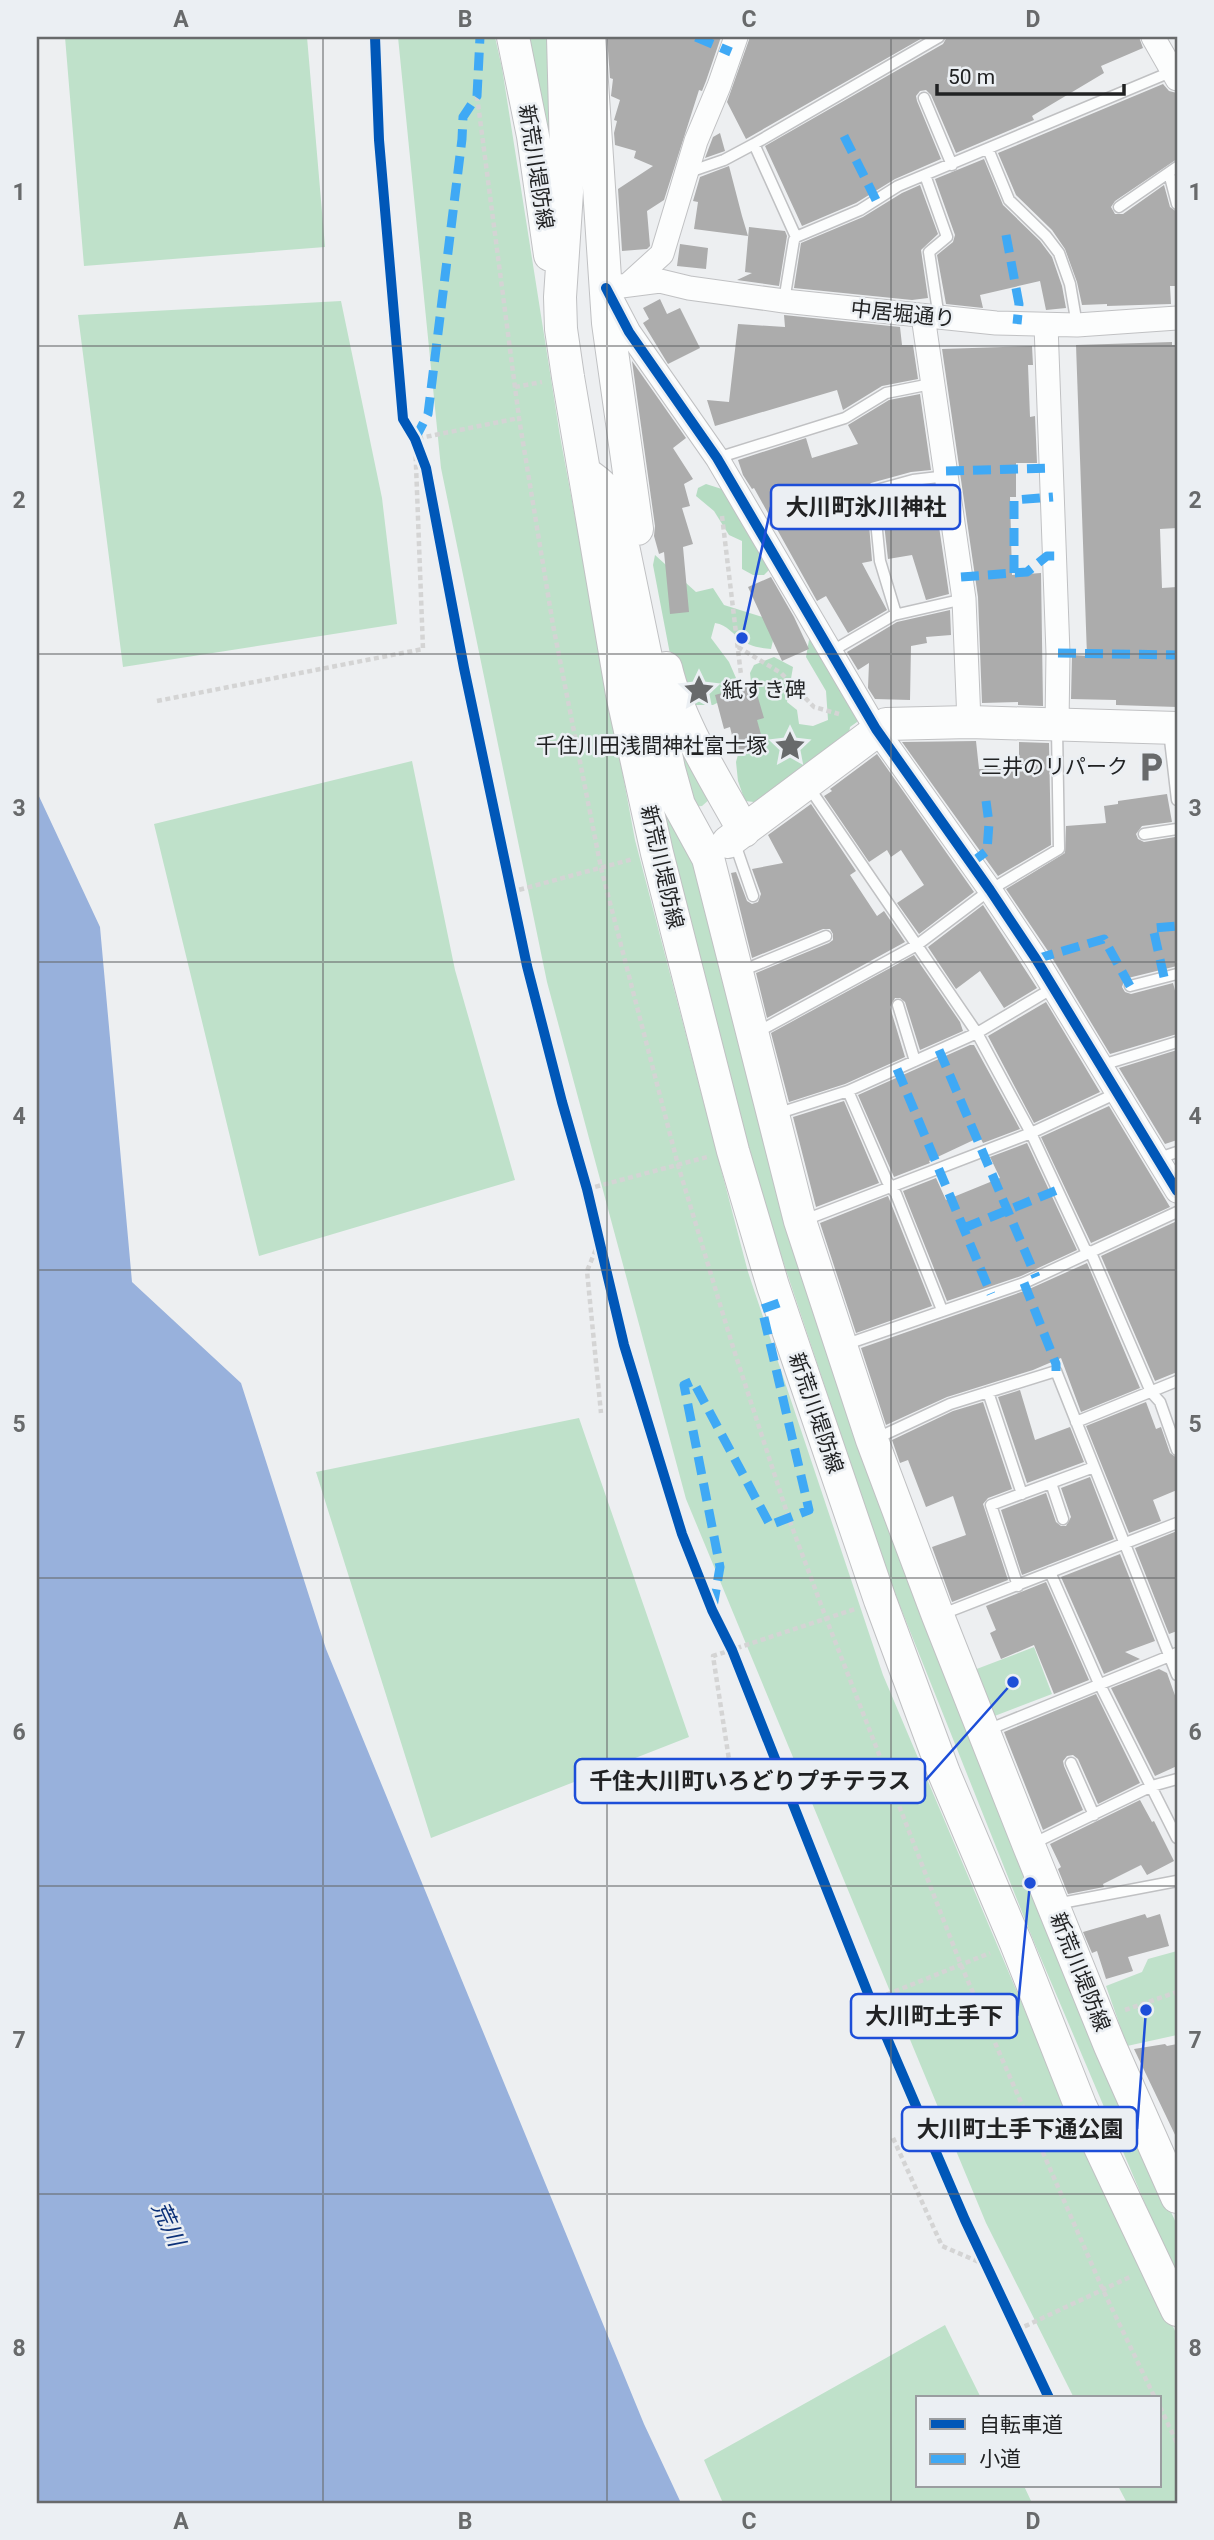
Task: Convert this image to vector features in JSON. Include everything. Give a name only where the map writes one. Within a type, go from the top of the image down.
[{"type":"main road","name":"新荒川堤防線","points":[[513,37],[533,136],[552,273],[560,297]]},
{"type":"main road","name":"新荒川堤防線","points":[[563,37],[567,192],[560,297],[561,329],[622,694],[657,853],[733,1151],[773,1286],[876,1588],[944,1773],[1016,1943],[1080,2105],[1177,2310]]},
{"type":"main road","points":[[589,37],[618,286],[608,323],[640,555],[671,687],[719,786],[738,835]]},
{"type":"main road","name":"新荒川堤防線","points":[[585,473],[605,488],[615,507],[669,769],[679,805],[708,858],[800,1221],[872,1440],[983,1732],[1099,2019],[1177,2197]]},
{"type":"main road","points":[[708,858],[806,783],[873,723],[969,722],[1173,728]]},
{"type":"main road","points":[[679,805],[691,817],[700,820],[706,818],[718,810],[721,802],[719,786]]},
{"type":"street","points":[[736,37],[686,173],[662,254],[618,286],[627,329],[717,458],[873,723],[990,890],[1054,988],[1117,1093],[1168,1155],[1177,1191]]},
{"type":"street","points":[[1153,37],[1175,75]]},
{"type":"street","name":"中居堀通り","points":[[618,286],[660,281],[689,288],[784,301],[996,324],[1077,325],[1177,318]]},
{"type":"street","points":[[931,317],[931,384],[964,598],[969,722]]},
{"type":"street","points":[[1046,325],[1058,639],[1057,724]]},
{"type":"lane","points":[[686,173],[724,160],[754,145],[939,37]]},
{"type":"lane","points":[[784,301],[793,240],[796,237],[860,210],[898,186],[1175,75]]},
{"type":"lane","points":[[924,98],[952,165]]},
{"type":"lane","points":[[754,145],[796,237]]},
{"type":"lane","points":[[988,149],[1009,200],[1046,236],[1059,253],[1070,284],[1077,325]]},
{"type":"lane","points":[[1119,207],[1173,170],[1177,204]]},
{"type":"lane","points":[[925,176],[947,237],[929,252],[931,317]]},
{"type":"lane","points":[[717,458],[845,418],[886,393],[931,384]]},
{"type":"lane","points":[[896,614],[880,561],[873,491],[913,480],[947,476]]},
{"type":"lane","points":[[832,651],[896,614],[964,598]]},
{"type":"lane","points":[[752,1036],[917,945],[990,890],[1059,849],[1057,724]]},
{"type":"lane","points":[[1173,728],[1177,800]]},
{"type":"lane","points":[[806,783],[977,1033],[1031,1133],[1086,1249],[1091,1254],[1151,1392],[1160,1402],[1177,1450]]},
{"type":"lane","points":[[1144,834],[1177,829]]},
{"type":"lane","points":[[738,835],[753,896]]},
{"type":"lane","points":[[736,973],[826,936]]},
{"type":"lane","points":[[1130,986],[1177,974]]},
{"type":"lane","points":[[773,1115],[848,1091],[977,1033],[1054,988]]},
{"type":"lane","points":[[898,1005],[915,1061]]},
{"type":"lane","points":[[1102,1065],[1177,1042]]},
{"type":"lane","points":[[848,1091],[942,1310]]},
{"type":"lane","points":[[800,1221],[1031,1133],[1117,1093]]},
{"type":"lane","points":[[842,1346],[1024,1283],[1177,1212]]},
{"type":"lane","points":[[872,1440],[950,1404],[1056,1371],[1173,1655],[1177,1675]]},
{"type":"lane","points":[[1076,1422],[1177,1381]]},
{"type":"lane","points":[[988,1392],[1022,1494]]},
{"type":"lane","points":[[1018,1586],[991,1505],[1094,1467]]},
{"type":"lane","points":[[1051,1483],[1063,1519]]},
{"type":"lane","points":[[938,1616],[1177,1523]]},
{"type":"lane","points":[[1050,1572],[1097,1679],[1177,1838]]},
{"type":"lane","points":[[983,1732],[1173,1655]]},
{"type":"lane","points":[[1071,1763],[1094,1815]]},
{"type":"lane","points":[[1029,1846],[1152,1786],[1177,1779]]},
{"type":"lane","points":[[1053,1905],[1177,1881]]},
{"type":"path","points":[[412,434],[519,418]]},
{"type":"path","points":[[412,434],[428,478]]},
{"type":"path","points":[[157,701],[423,649],[412,434]]},
{"type":"path","points":[[722,514],[741,675]]},
{"type":"path","points":[[737,646],[781,673],[814,707],[873,723]]},
{"type":"path","points":[[511,891],[601,868]]},
{"type":"path","points":[[508,878],[513,904]]},
{"type":"path","points":[[587,1189],[678,1165]]},
{"type":"path","points":[[583,1177],[590,1202]]},
{"type":"path","points":[[596,1228],[606,1267]]},
{"type":"path","points":[[599,1242],[587,1271],[601,1413]]},
{"type":"path","points":[[730,1766],[713,1656],[730,1645],[826,1618]]},
{"type":"path","points":[[730,1645],[737,1661]]},
{"type":"path","points":[[871,2001],[961,1965]]},
{"type":"path","points":[[866,1989],[876,2013]]},
{"type":"path","points":[[1099,2019],[1177,1992]]},
{"type":"path","points":[[893,2138],[942,2246],[989,2270]]},
{"type":"path","points":[[981,2254],[989,2270]]},
{"type":"path","points":[[1022,2341],[1014,2324],[1103,2290]]},
{"type":"path","points":[[1162,2411],[1177,2443]]},
{"type":"green space","points":[[65,37],[307,37],[325,247],[84,266]]},
{"type":"green space","points":[[398,37],[495,37],[560,436],[635,840],[748,1272],[883,1675],[1045,2058],[1177,2335],[1177,2503],[1127,2503],[1119,2488],[1162,2488],[1162,2396],[1073,2396],[986,2223],[686,1499],[547,982],[441,468]]},
{"type":"green space","points":[[520,37],[549,37],[553,87],[549,186]]},
{"type":"green space","points":[[341,301],[382,498],[397,624],[123,667],[78,315]]},
{"type":"green space","points":[[706,484],[728,491],[772,567],[764,575],[753,575],[742,569],[742,541],[729,535],[714,511],[696,496],[698,488]]},
{"type":"green space","points":[[601,510],[690,841],[721,969],[1129,2120],[1177,2225],[1177,2279],[1034,1942],[888,1576],[756,1180],[669,837]]},
{"type":"green space","points":[[655,555],[696,592],[713,588],[724,605],[769,619],[775,632],[771,649],[764,648],[746,643],[727,628],[715,623],[711,638],[729,662],[736,678],[733,695],[713,705],[694,705],[674,675],[653,565]]},
{"type":"green space","points":[[809,640],[816,642],[857,710],[857,722],[850,727],[849,734],[770,792],[754,802],[745,801],[738,781],[736,762],[753,699],[750,673],[754,665],[774,657],[793,667],[787,702],[797,710],[799,724],[813,726],[828,720],[826,691],[806,657]]},
{"type":"green space","points":[[666,712],[711,798],[702,806],[691,807]]},
{"type":"green space","points":[[412,761],[455,970],[515,1180],[259,1256],[154,824]]},
{"type":"green space","points":[[579,1418],[689,1737],[431,1838],[316,1472]]},
{"type":"green space","points":[[1034,1647],[1052,1694],[992,1717],[974,1670]]},
{"type":"green space","points":[[1177,1951],[1177,2035],[1127,2046],[1106,1986],[1142,1972],[1148,1959]]},
{"type":"green space","points":[[945,2325],[980,2396],[916,2396],[916,2488],[1025,2488],[1032,2503],[723,2503],[704,2460]]},
{"type":"water","name":"荒川","points":[[37,792],[100,927],[132,1282],[241,1383],[326,1649],[644,2424],[681,2503],[37,2503]]},
{"type":"building","points":[[607,37],[721,37],[702,91],[699,90],[664,200],[647,211],[650,246],[647,249],[622,251],[618,189],[653,166],[634,158],[636,151],[615,145],[617,121],[614,120],[620,100],[611,96],[613,79],[610,78]]},
{"type":"building","points":[[750,37],[924,37],[746,139],[727,102]]},
{"type":"building","points":[[947,37],[1139,37],[1143,48],[1101,66],[1104,73],[1032,116],[1034,120],[956,153],[931,95],[926,90],[920,91],[916,96],[917,101],[941,159],[895,179],[856,203],[802,226],[765,146],[943,44]]},
{"type":"building","points":[[1163,84],[1169,91],[1177,93],[1177,159],[1115,201],[1111,207],[1115,214],[1123,214],[1164,185],[1170,207],[1177,212],[1177,286],[1170,286],[1171,304],[1082,305],[1065,249],[1052,230],[1016,195],[998,153]]},
{"type":"building","points":[[720,133],[725,151],[705,158],[713,137]]},
{"type":"building","points":[[984,159],[1003,205],[1040,241],[1052,257],[1066,308],[1046,310],[1040,281],[980,295],[983,308],[946,304],[937,255],[953,242],[955,235],[935,179]]},
{"type":"building","points":[[729,166],[748,236],[694,229],[698,202],[693,201],[700,177]]},
{"type":"building","points":[[920,185],[938,234],[921,250],[928,298],[912,300],[794,288],[801,243],[863,217]]},
{"type":"building","points":[[749,227],[785,231],[787,236],[779,286],[737,280],[752,273],[745,272]]},
{"type":"building","points":[[680,244],[708,248],[706,269],[677,266]]},
{"type":"building","points":[[660,299],[667,314],[680,308],[700,348],[668,364],[643,323],[649,319],[643,308]]},
{"type":"building","points":[[784,315],[900,327],[902,345],[913,345],[918,379],[882,386],[843,410],[837,390],[715,426],[707,400],[729,402],[738,324],[785,327]]},
{"type":"building","points":[[1172,342],[1172,345],[1177,345],[1177,528],[1160,529],[1162,588],[1177,587],[1177,707],[1116,705],[1116,700],[1071,699],[1072,655],[1087,656],[1076,345]]},
{"type":"building","points":[[1032,346],[1033,365],[1028,365],[1030,417],[1035,416],[1037,463],[1016,463],[1016,497],[1010,497],[1012,575],[1041,573],[1043,706],[1018,705],[1018,702],[982,703],[978,597],[942,349]]},
{"type":"building","points":[[632,361],[686,438],[673,448],[693,479],[684,484],[690,506],[682,508],[693,544],[683,547],[689,612],[670,614],[664,552],[659,554],[654,536],[655,526]]},
{"type":"building","points":[[920,394],[931,470],[911,472],[871,483],[866,488],[872,561],[862,563],[887,610],[848,633],[826,596],[817,601],[754,488],[752,489],[743,475],[738,460],[806,438],[812,458],[858,444],[848,425],[889,400]]},
{"type":"building","points":[[933,486],[949,594],[926,600],[912,555],[888,559],[881,497]]},
{"type":"building","points":[[771,577],[809,649],[782,661],[748,587]]},
{"type":"building","points":[[950,610],[951,635],[926,637],[927,643],[911,646],[910,700],[875,699],[868,688],[869,663],[858,670],[847,652],[897,622]]},
{"type":"building","points":[[754,684],[764,718],[757,720],[765,749],[737,756],[730,727],[724,729],[715,695]]},
{"type":"building","points":[[976,741],[979,769],[1019,769],[1019,742],[1049,743],[1051,845],[998,876],[902,742]]},
{"type":"building","points":[[877,754],[974,892],[919,934],[897,903],[924,885],[901,850],[891,857],[887,850],[869,862],[824,796]]},
{"type":"building","points":[[1167,794],[1172,822],[1142,826],[1136,834],[1138,839],[1144,842],[1175,837],[1177,966],[1128,978],[1122,987],[1125,992],[1131,994],[1173,983],[1177,998],[1177,1034],[1110,1054],[1048,951],[1006,889],[1065,853],[1066,826],[1106,823],[1104,806],[1118,804],[1118,801]]},
{"type":"building","points":[[811,804],[856,871],[850,875],[877,916],[884,911],[905,942],[767,1018],[756,973],[829,943],[833,940],[833,934],[830,929],[823,929],[752,958],[731,873],[736,872],[747,901],[752,904],[758,902],[761,894],[752,869],[783,863],[768,835]]},
{"type":"building","points":[[983,905],[1037,988],[1004,1008],[980,971],[956,989],[928,947]]},
{"type":"building","points":[[914,955],[960,1022],[963,1031],[920,1050],[905,1002],[895,998],[890,1007],[905,1057],[845,1084],[789,1102],[771,1033]]},
{"type":"building","points":[[1046,1002],[1100,1092],[1034,1123],[988,1036]]},
{"type":"building","points":[[974,1045],[1020,1129],[983,1143],[980,1137],[929,1161],[930,1163],[894,1177],[858,1095]]},
{"type":"building","points":[[1177,1050],[1177,1140],[1165,1144],[1119,1068]]},
{"type":"building","points":[[844,1101],[879,1183],[816,1207],[793,1117]]},
{"type":"building","points":[[1109,1106],[1170,1207],[1091,1243],[1041,1137]]},
{"type":"building","points":[[1027,1143],[1077,1250],[1021,1276],[947,1301],[903,1191],[936,1178],[946,1200],[1000,1178],[990,1157]]},
{"type":"building","points":[[888,1196],[932,1306],[856,1333],[820,1223]]},
{"type":"building","points":[[1177,1221],[1177,1372],[1155,1381],[1101,1256]]},
{"type":"building","points":[[1087,1263],[1140,1388],[1081,1412],[1061,1358],[1033,1370],[947,1397],[886,1425],[861,1348],[1027,1290]]},
{"type":"building","points":[[1020,1390],[1035,1440],[1070,1427],[1084,1462],[1027,1483],[998,1397]]},
{"type":"building","points":[[983,1402],[1012,1489],[988,1498],[983,1504],[1008,1580],[952,1602],[932,1547],[966,1535],[953,1496],[926,1507],[908,1460],[900,1463],[892,1440],[953,1411]]},
{"type":"building","points":[[1146,1402],[1156,1429],[1161,1427],[1170,1453],[1177,1458],[1177,1490],[1153,1500],[1161,1521],[1129,1533],[1086,1426]]},
{"type":"building","points":[[1090,1477],[1114,1539],[1022,1575],[1001,1510],[1046,1493],[1056,1522],[1066,1526],[1071,1517],[1061,1488]]},
{"type":"building","points":[[1177,1531],[1177,1631],[1169,1634],[1135,1548]]},
{"type":"building","points":[[1120,1554],[1155,1641],[1125,1652],[1140,1659],[1104,1674],[1061,1577]]},
{"type":"building","points":[[1046,1582],[1089,1680],[1054,1694],[1034,1645],[1001,1659],[990,1633],[996,1630],[986,1606]]},
{"type":"building","points":[[1159,1669],[1167,1673],[1177,1701],[1177,1766],[1155,1776],[1111,1688]]},
{"type":"building","points":[[1096,1694],[1140,1783],[1098,1804],[1078,1759],[1073,1755],[1067,1756],[1063,1761],[1064,1766],[1083,1810],[1043,1830],[1004,1732]]},
{"type":"building","points":[[1140,1800],[1174,1861],[1147,1875],[1141,1865],[1103,1884],[1104,1887],[1068,1894],[1058,1869],[1061,1867],[1050,1844]]},
{"type":"building","points":[[1145,1914],[1147,1918],[1160,1914],[1169,1946],[1128,1957],[1133,1971],[1106,1979],[1097,1951],[1092,1953],[1083,1932]]},
{"type":"building","points":[[1177,2044],[1177,2139],[1134,2049]]},
{"type":"marked path","points":[[415,439],[428,414],[463,117],[477,96],[480,37]]},
{"type":"marked path","points":[[696,37],[731,52]]},
{"type":"marked path","points":[[844,136],[876,200]]},
{"type":"marked path","points":[[1006,235],[1019,304],[1017,324]]},
{"type":"marked path","points":[[946,471],[1052,468]]},
{"type":"marked path","points":[[1014,573],[1014,500],[1053,497]]},
{"type":"marked path","points":[[961,577],[1027,572],[1047,556],[1055,556]]},
{"type":"marked path","points":[[1058,653],[1177,655]]},
{"type":"marked path","points":[[971,863],[987,851],[989,823],[986,801]]},
{"type":"marked path","points":[[1164,977],[1153,928],[1177,926]]},
{"type":"marked path","points":[[1036,959],[1104,939],[1130,986]]},
{"type":"marked path","points":[[939,1050],[1036,1277]]},
{"type":"marked path","points":[[897,1069],[991,1294]]},
{"type":"marked path","points":[[964,1228],[1057,1190]]},
{"type":"marked path","points":[[1024,1283],[1056,1364],[1056,1371]]},
{"type":"marked path","points":[[713,1607],[720,1567],[684,1385],[693,1381],[770,1525],[809,1510],[762,1309],[779,1303]]},
{"type":"cycle path","points":[[375,37],[379,140],[403,419],[415,439],[426,468],[464,668],[527,966],[587,1189],[624,1345],[682,1534],[712,1610],[732,1650],[871,2001],[965,2220],[1048,2396]]},
{"type":"cycle path","points":[[606,288],[629,332],[717,458],[876,729],[1036,959],[1177,1191]]},
{"type":"place","name":"大川町氷川神社","points":[[742,638]]},
{"type":"place","name":"紙すき碑","points":[[699,690]]},
{"type":"place","name":"千住川田浅間神社富士塚","points":[[790,746]]},
{"type":"place","name":"三井のリパーク","points":[[1151,767]]},
{"type":"place","name":"千住大川町いろどりプチテラス","points":[[1013,1682]]},
{"type":"place","name":"大川町土手下","points":[[1030,1883]]},
{"type":"place","name":"大川町土手下通公園","points":[[1146,2010]]}]
